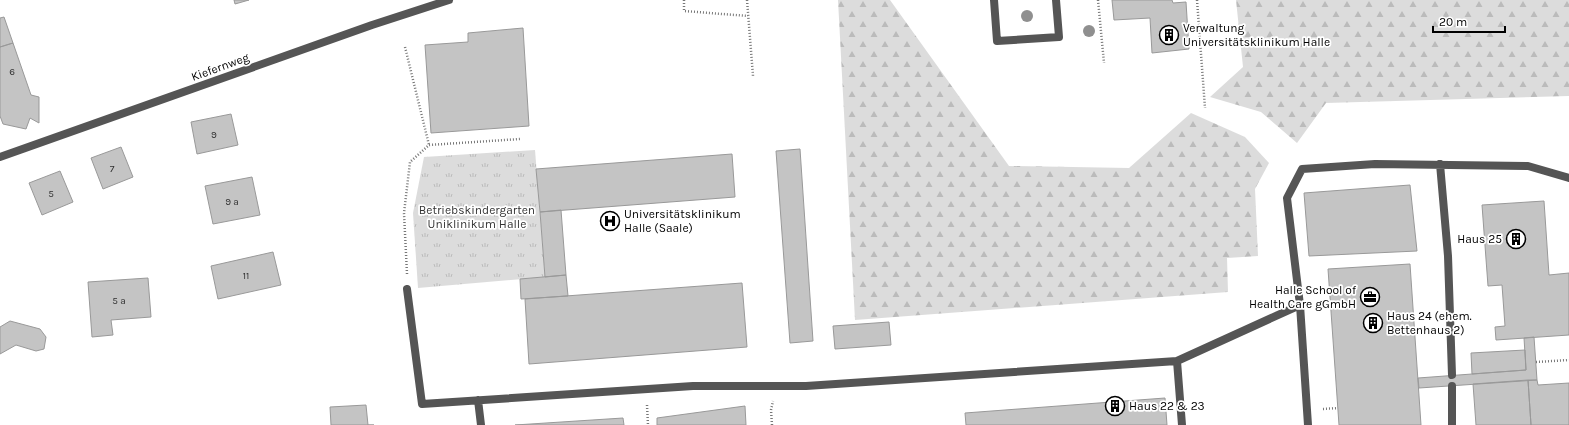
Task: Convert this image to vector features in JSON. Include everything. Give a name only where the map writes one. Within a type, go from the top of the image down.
[{"type":"street","name":"Kiefernweg","points":[[0,158],[372,25],[449,0]]},
{"type":"street","points":[[994,0],[997,40],[1059,37],[1056,0]]},
{"type":"street","points":[[1308,425],[1300,305],[1287,198],[1302,169],[1375,164],[1528,166],[1569,178]]},
{"type":"street","points":[[1440,164],[1448,256],[1452,375]]},
{"type":"street","points":[[408,289],[422,404],[693,386],[806,386],[1177,362],[1300,305]]},
{"type":"street","points":[[1177,362],[1182,425]]},
{"type":"street","points":[[1452,386],[1452,425]]},
{"type":"street","points":[[478,400],[481,425]]},
{"type":"path","points":[[684,0],[684,11],[748,16]]},
{"type":"path","points":[[747,0],[753,76]]},
{"type":"path","points":[[1098,0],[1104,63]]},
{"type":"path","points":[[1198,0],[1206,108]]},
{"type":"path","points":[[405,47],[429,145]]},
{"type":"path","points":[[408,289],[404,213],[410,162],[429,145],[520,139]]},
{"type":"path","points":[[1536,362],[1569,360]]},
{"type":"path","points":[[772,425],[771,410],[777,385]]},
{"type":"green space","points":[[838,0],[890,0],[1009,166],[1129,168],[1191,113],[1245,137],[1269,163],[1255,189],[1258,256],[1227,258],[1228,292],[855,320]]},
{"type":"green space","points":[[1236,0],[1569,0],[1569,96],[1326,103],[1297,143],[1261,112],[1210,97],[1243,67]]},
{"type":"green space","name":"Betriebskindergarten Uniklinikum Halle","points":[[535,150],[545,277],[418,288],[413,213],[424,157]]},
{"type":"building","points":[[234,0],[249,0],[235,4]]},
{"type":"building","name":"Verwaltung Universitätsklinikum Halle","points":[[1112,0],[1172,0],[1173,3],[1186,2],[1189,49],[1152,53],[1150,18],[1114,20]]},
{"type":"building","points":[[4,17],[13,43],[0,47],[0,18]]},
{"type":"building","points":[[523,28],[529,126],[431,133],[425,45],[468,42],[468,33]]},
{"type":"building","points":[[13,43],[31,95],[39,97],[39,123],[30,118],[26,129],[3,124],[0,116],[0,47]]},
{"type":"building","points":[[231,114],[238,145],[197,154],[191,122]]},
{"type":"building","points":[[121,147],[133,177],[103,189],[91,158]]},
{"type":"building","points":[[800,149],[813,341],[790,343],[776,151]]},
{"type":"building","points":[[732,154],[735,197],[540,212],[536,169]]},
{"type":"building","points":[[60,171],[73,202],[42,215],[29,183]]},
{"type":"building","points":[[252,177],[260,215],[213,224],[205,186]]},
{"type":"building","points":[[1410,185],[1417,251],[1309,256],[1304,193]]},
{"type":"building","name":"Haus 25","points":[[1544,201],[1549,275],[1569,273],[1569,335],[1496,340],[1495,327],[1505,326],[1502,285],[1488,286],[1482,205]]},
{"type":"building","points":[[561,210],[566,275],[545,277],[540,212]]},
{"type":"building","points":[[273,252],[281,285],[218,299],[211,266]]},
{"type":"building","name":"Haus 24 (ehem. Bettenhaus 2)","points":[[1410,264],[1421,425],[1339,425],[1328,269]]},
{"type":"building","points":[[566,275],[568,296],[521,299],[520,279]]},
{"type":"building","points":[[148,278],[151,317],[111,320],[113,335],[92,337],[88,282]]},
{"type":"building","points":[[742,283],[747,347],[529,364],[525,299]]},
{"type":"building","points":[[10,321],[40,329],[46,337],[44,349],[36,351],[16,345],[0,354],[0,327]]},
{"type":"building","points":[[889,322],[891,345],[835,349],[833,326]]},
{"type":"building","points":[[1534,337],[1537,380],[1419,388],[1418,378],[1526,370],[1524,338]]},
{"type":"building","points":[[1525,350],[1526,370],[1472,374],[1471,353]]},
{"type":"building","points":[[1528,380],[1537,380],[1538,385],[1569,383],[1569,425],[1531,425]]},
{"type":"building","points":[[1528,380],[1531,425],[1476,425],[1473,384]]},
{"type":"building","name":"Haus 22 & 23","points":[[1165,398],[1167,425],[966,425],[965,413]]},
{"type":"building","points":[[366,405],[368,425],[331,425],[330,407]]},
{"type":"building","points":[[745,406],[746,425],[657,425],[657,418]]},
{"type":"building","points":[[623,418],[624,425],[515,425]]},
{"type":"place","name":"Verwaltung Universitätsklinikum Halle","points":[[1169,35]]},
{"type":"place","name":"Universitätsklinikum Halle (Saale)","points":[[610,221]]},
{"type":"place","name":"Haus 25","points":[[1516,239]]},
{"type":"place","name":"Halle School of Health Care gGmbH","points":[[1370,297]]},
{"type":"place","name":"Haus 24 (ehem. Bettenhaus 2)","points":[[1373,323]]},
{"type":"place","name":"Haus 22 & 23","points":[[1115,406]]}]
